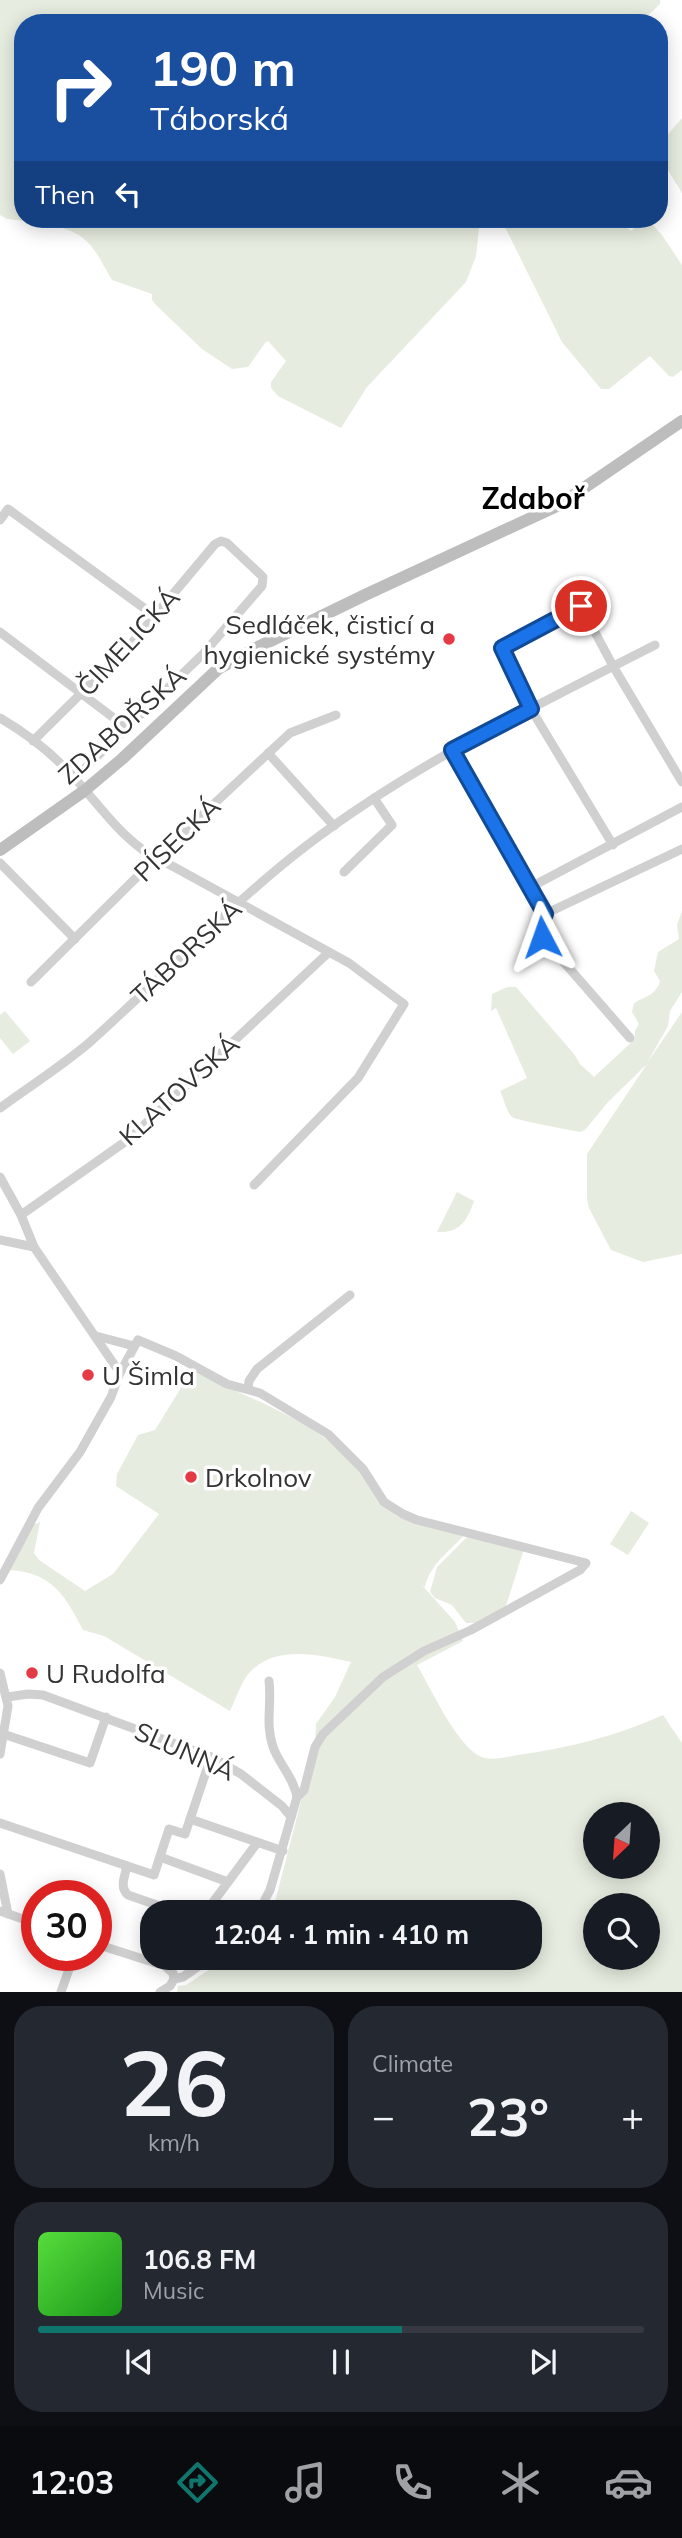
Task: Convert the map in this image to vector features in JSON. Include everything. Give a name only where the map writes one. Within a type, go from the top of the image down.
[{"type":"street","name":"ZDABOŘSKÁ","points":[[0,850],[84,792],[218,669],[306,624],[559,505],[682,421]]},
{"type":"street","points":[[0,520],[8,509],[155,616]]},
{"type":"street","name":"ZDABOŘSKÁ","points":[[81,772],[203,654],[262,586],[263,577],[227,543],[221,541]]},
{"type":"street","name":"ČIMELICKÁ","points":[[33,741],[132,643],[215,544],[221,541]]},
{"type":"street","points":[[613,845],[531,709],[502,648],[581,606],[613,666],[682,782]]},
{"type":"street","points":[[0,632],[127,729]]},
{"type":"street","name":"TÁBORSKÁ","points":[[0,1108],[88,1044],[240,902],[334,826],[452,750],[655,645]]},
{"type":"street","name":"PÍSECKÁ","points":[[31,982],[156,858],[290,733],[336,715]]},
{"type":"street","points":[[0,718],[66,769],[125,836],[156,858],[240,902],[367,975],[404,1004],[358,1078],[254,1185]]},
{"type":"street","points":[[452,750],[545,914]]},
{"type":"street","points":[[268,753],[334,826]]},
{"type":"street","points":[[344,872],[392,825],[374,798]]},
{"type":"street","points":[[529,888],[682,807]]},
{"type":"street","points":[[630,1038],[542,937],[539,927],[545,914],[682,849]]},
{"type":"street","points":[[0,863],[75,939]]},
{"type":"street","name":"KLATOVSKÁ","points":[[22,1214],[129,1139],[328,953]]},
{"type":"street","points":[[0,1177],[22,1214],[34,1247],[120,1373]]},
{"type":"street","points":[[0,1240],[34,1247]]},
{"type":"street","points":[[248,1389],[249,1381],[257,1369],[349,1295]]},
{"type":"street","points":[[96,1336],[136,1343],[176,1356],[227,1384],[260,1393],[328,1434],[363,1469],[384,1502],[391,1508],[417,1520],[586,1563],[580,1570],[471,1630],[424,1651],[383,1677],[323,1734],[315,1747],[304,1790],[297,1797]]},
{"type":"street","points":[[0,1580],[38,1508],[80,1452],[116,1388],[120,1373],[136,1343]]},
{"type":"street","points":[[0,1673],[7,1697],[0,1754]]},
{"type":"street","points":[[265,1900],[283,1851],[297,1797],[296,1789],[274,1750],[270,1735],[269,1681]]},
{"type":"street","name":"SLUNNÁ","points":[[7,1697],[43,1695],[211,1757],[241,1774],[282,1806],[291,1817]]},
{"type":"street","name":"SLUNNÁ","points":[[3,1734],[90,1763],[106,1717]]},
{"type":"street","points":[[0,1823],[154,1875],[169,1829],[185,1834],[211,1757]]},
{"type":"street","points":[[190,1819],[283,1851]]},
{"type":"street","points":[[214,1900],[257,1843]]},
{"type":"street","points":[[160,1857],[228,1881]]},
{"type":"street","points":[[127,1866],[122,1885],[124,1891],[142,1900]]},
{"type":"street","points":[[0,1874],[4,1913],[21,1919]]},
{"type":"street","points":[[112,1948],[140,1955]]},
{"type":"street","points":[[171,1970],[174,1979]]},
{"type":"street","points":[[160,1992],[170,1986],[174,1979],[193,1970]]},
{"type":"street","points":[[61,1992],[68,1971]]},
{"type":"shaded area","points":[[0,0],[660,0],[660,4],[649,14],[14,14],[14,220],[0,215]]},
{"type":"shaded area","points":[[682,118],[682,193],[668,170],[668,135]]},
{"type":"shaded area","points":[[63,228],[479,228],[476,256],[466,282],[367,387],[341,428],[278,396],[271,388],[271,382],[286,361],[268,341],[248,367],[232,369],[202,349],[155,304],[152,294],[112,280],[88,242]]},
{"type":"shaded area","points":[[505,228],[627,228],[631,231],[634,228],[656,228],[682,265],[682,370],[673,377],[669,376],[650,356],[609,389],[601,389],[562,342]]},
{"type":"shaded area","points":[[682,911],[682,992],[670,1011],[668,1026],[647,1063],[682,1012],[682,1254],[643,1262],[611,1250],[589,1208],[587,1154],[647,1064],[608,1102],[585,1130],[580,1132],[512,1117],[500,1091],[527,1078],[496,1008],[491,1011],[492,994],[507,987],[516,987],[594,1077],[635,1039],[639,1024],[632,1012],[634,1003],[656,989],[660,981],[654,971],[658,952],[679,939],[677,925]]},
{"type":"shaded area","points":[[5,1011],[30,1041],[13,1054],[0,1038],[0,1015]]},
{"type":"shaded area","points":[[457,1192],[474,1201],[468,1214],[457,1228],[437,1232]]},
{"type":"shaded area","points":[[192,1370],[291,1417],[328,1440],[350,1459],[397,1516],[465,1534],[431,1571],[425,1587],[422,1585],[455,1622],[463,1641],[417,1665],[451,1726],[468,1747],[481,1757],[502,1758],[574,1745],[663,1715],[682,1743],[682,1992],[177,1992],[178,1986],[186,1985],[209,1970],[542,1970],[542,1900],[275,1900],[315,1747],[316,1724],[335,1697],[351,1662],[298,1654],[273,1658],[261,1663],[247,1675],[230,1711],[104,1636],[83,1630],[63,1596],[46,1581],[36,1575],[8,1570],[29,1526],[40,1522],[34,1553],[39,1560],[85,1591],[113,1574],[159,1514],[116,1486],[117,1474],[138,1435],[155,1430]]},
{"type":"shaded area","points":[[631,1511],[649,1523],[628,1555],[610,1544]]},
{"type":"shaded area","points":[[469,1535],[524,1549],[506,1606],[478,1623],[466,1623],[452,1605],[435,1598],[430,1592],[437,1567]]},
{"type":"place","name":"Sedláček, čisticí a hygienické systémy","points":[[449,639]]},
{"type":"place","name":"U Šimla","points":[[88,1375]]},
{"type":"place","name":"Drkolnov","points":[[191,1477]]},
{"type":"place","name":"U Rudolfa","points":[[32,1673]]},
{"type":"district","name":"Zdaboř","points":[[533,498]]},
{"type":"route","points":[[542,937],[539,927],[545,914],[452,750],[531,709],[502,648],[581,606]]}]
